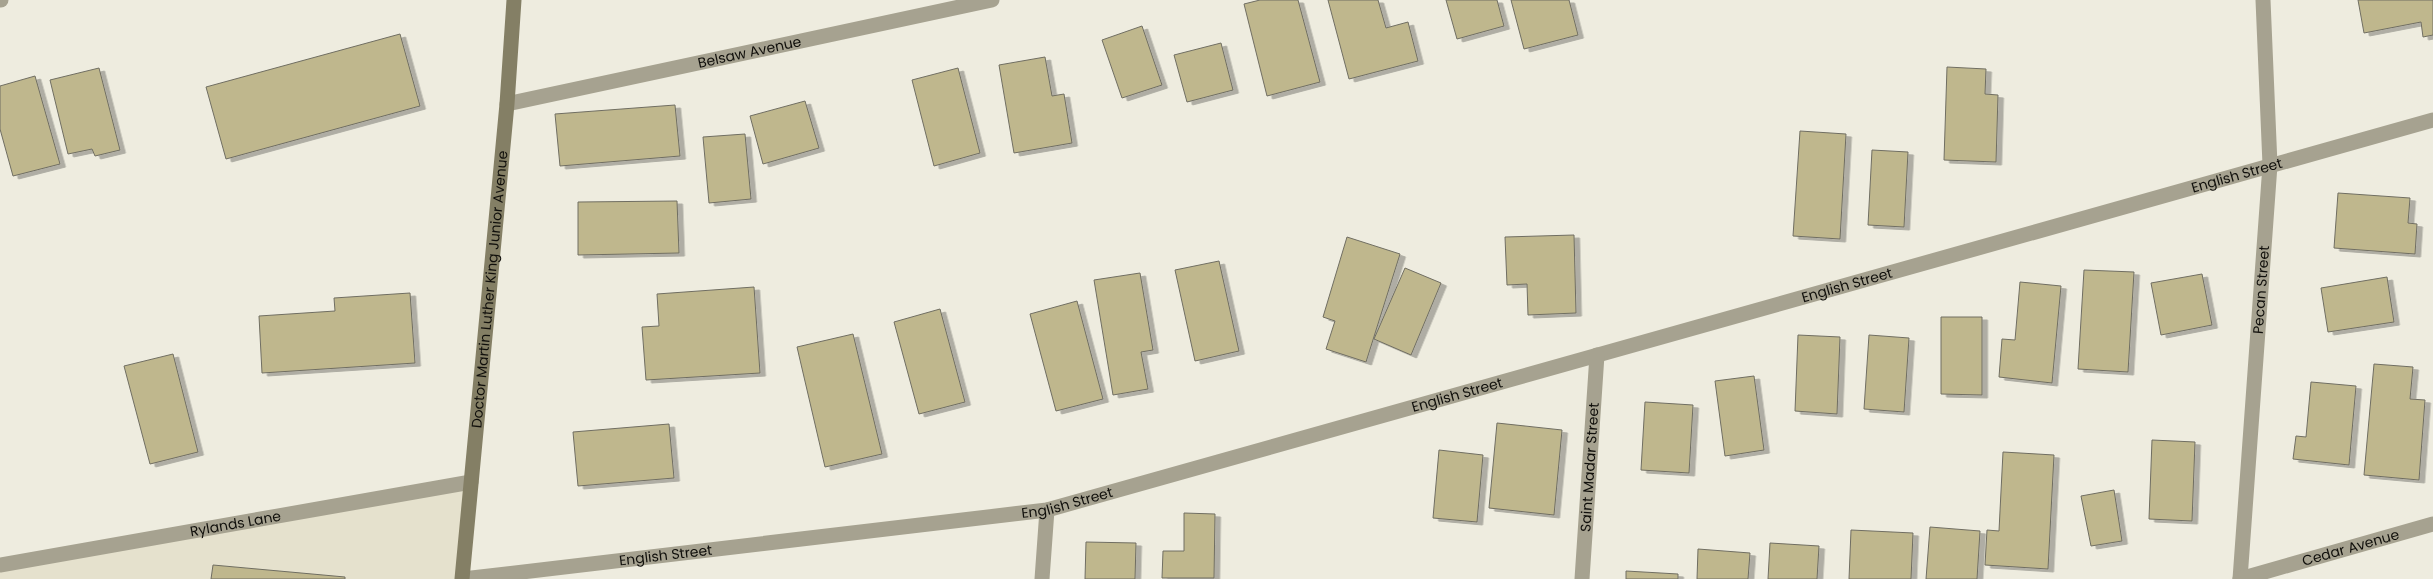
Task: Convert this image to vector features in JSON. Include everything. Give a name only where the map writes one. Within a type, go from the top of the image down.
[{"type":"main road","name":"Doctor Martin Luther King Junior Avenue","points":[[462,579],[507,104],[514,0]]},
{"type":"street","name":"Belsaw Avenue","points":[[507,104],[992,0]]},
{"type":"street","name":"Pecan Street","points":[[2240,579],[2270,165],[2263,0]]},
{"type":"street","name":"English Street","points":[[462,579],[1047,510],[2433,120]]},
{"type":"street","name":"Saint Madar Street","points":[[1582,579],[1597,355]]},
{"type":"street","name":"Rylands Lane","points":[[0,565],[471,482]]},
{"type":"street","points":[[1042,579],[1047,510]]},
{"type":"street","name":"Cedar Avenue","points":[[2240,579],[2433,524]]},
{"type":"shaded area","points":[[471,482],[462,579],[0,579],[0,565]]},
{"type":"building","points":[[1260,0],[1298,0],[1320,82],[1267,96],[1244,4]]},
{"type":"building","points":[[1328,0],[1378,0],[1386,28],[1408,22],[1418,61],[1349,79]]},
{"type":"building","points":[[1446,0],[1497,0],[1504,26],[1457,39]]},
{"type":"building","points":[[1511,0],[1569,0],[1578,35],[1524,49]]},
{"type":"building","points":[[2358,0],[2433,0],[2433,35],[2423,37],[2421,22],[2364,33]]},
{"type":"building","points":[[1142,26],[1162,85],[1122,98],[1102,40]]},
{"type":"building","points":[[400,34],[420,106],[226,159],[206,87]]},
{"type":"building","points":[[1221,43],[1233,90],[1187,102],[1174,55]]},
{"type":"building","points":[[1045,57],[1052,96],[1064,94],[1072,143],[1014,153],[999,65]]},
{"type":"building","points":[[1947,67],[1986,69],[1985,94],[1998,95],[1996,162],[1944,160]]},
{"type":"building","points":[[99,68],[120,150],[95,156],[92,149],[68,154],[50,80]]},
{"type":"building","points":[[958,68],[980,153],[934,166],[912,80]]},
{"type":"building","points":[[35,76],[60,164],[13,176],[0,129],[0,86]]},
{"type":"building","points":[[805,101],[819,148],[763,164],[750,116]]},
{"type":"building","points":[[675,105],[680,156],[560,166],[555,114]]},
{"type":"building","points":[[1800,131],[1846,134],[1840,239],[1793,236]]},
{"type":"building","points":[[745,134],[751,199],[709,203],[703,137]]},
{"type":"building","points":[[1872,150],[1908,152],[1904,227],[1868,225]]},
{"type":"building","points":[[2338,193],[2410,198],[2408,223],[2417,224],[2415,254],[2334,248]]},
{"type":"building","points":[[677,201],[679,253],[578,255],[578,202]]},
{"type":"building","points":[[1574,235],[1576,313],[1528,315],[1527,284],[1507,285],[1505,237]]},
{"type":"building","points":[[1347,237],[1400,254],[1366,362],[1326,349],[1335,321],[1323,317]]},
{"type":"building","points":[[1219,261],[1239,351],[1195,361],[1175,270]]},
{"type":"building","points":[[1405,268],[1441,283],[1411,355],[1374,339]]},
{"type":"building","points":[[2084,270],[2134,272],[2128,372],[2078,369]]},
{"type":"building","points":[[1140,273],[1153,350],[1141,352],[1148,389],[1113,395],[1094,280]]},
{"type":"building","points":[[2202,274],[2212,325],[2161,335],[2151,283]]},
{"type":"building","points":[[2387,277],[2394,322],[2328,332],[2321,288]]},
{"type":"building","points":[[2020,282],[2061,286],[2052,383],[1999,377],[2002,339],[2015,340]]},
{"type":"building","points":[[754,287],[760,373],[646,380],[642,327],[659,326],[657,294]]},
{"type":"building","points":[[410,293],[415,363],[262,373],[259,316],[335,311],[334,298]]},
{"type":"building","points":[[1077,301],[1103,399],[1056,411],[1030,314]]},
{"type":"building","points":[[940,309],[965,402],[919,414],[894,322]]},
{"type":"building","points":[[1941,317],[1982,317],[1982,395],[1941,394]]},
{"type":"building","points":[[853,334],[882,454],[825,467],[797,347]]},
{"type":"building","points":[[1798,335],[1840,337],[1837,414],[1795,411]]},
{"type":"building","points":[[1869,335],[1909,338],[1904,412],[1864,409]]},
{"type":"building","points":[[173,354],[198,452],[150,464],[124,366]]},
{"type":"building","points":[[2374,364],[2413,367],[2410,399],[2425,400],[2419,480],[2364,475]]},
{"type":"building","points":[[1754,376],[1764,450],[1725,456],[1715,381]]},
{"type":"building","points":[[2311,382],[2356,386],[2349,465],[2293,459],[2296,436],[2306,437]]},
{"type":"building","points":[[1645,402],[1693,405],[1689,473],[1641,470]]},
{"type":"building","points":[[1497,423],[1562,430],[1554,515],[1489,508]]},
{"type":"building","points":[[669,424],[674,478],[578,486],[573,432]]},
{"type":"building","points":[[2152,440],[2195,442],[2192,521],[2149,519]]},
{"type":"building","points":[[1439,450],[1483,455],[1477,522],[1433,518]]},
{"type":"building","points":[[2003,452],[2054,455],[2048,569],[1985,565],[1987,530],[1999,531]]},
{"type":"building","points":[[2114,490],[2122,541],[2091,546],[2081,496]]},
{"type":"building","points":[[1184,513],[1215,514],[1214,578],[1162,578],[1163,551],[1184,551]]},
{"type":"building","points":[[1930,527],[1980,531],[1977,579],[1926,579]]},
{"type":"building","points":[[1851,530],[1913,533],[1911,579],[1849,579]]},
{"type":"building","points":[[1086,542],[1136,543],[1135,579],[1085,579]]},
{"type":"building","points":[[1770,543],[1819,546],[1817,579],[1768,579]]},
{"type":"building","points":[[1698,549],[1750,553],[1748,579],[1697,579]]},
{"type":"building","points":[[213,565],[345,577],[345,579],[211,579]]},
{"type":"building","points":[[1626,571],[1678,574],[1678,579],[1626,579]]}]
